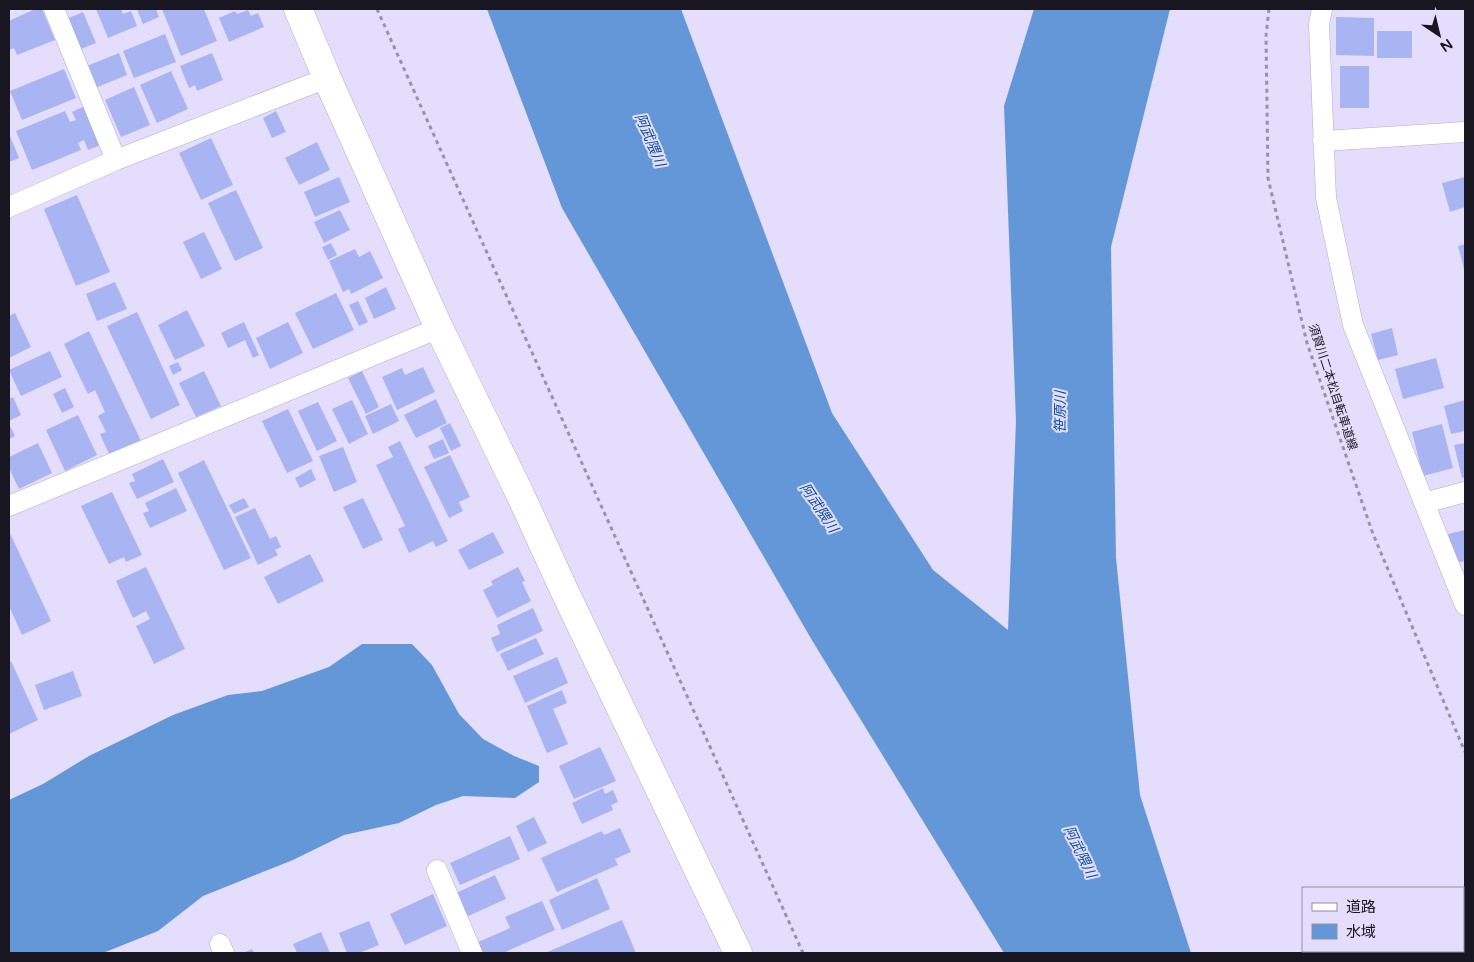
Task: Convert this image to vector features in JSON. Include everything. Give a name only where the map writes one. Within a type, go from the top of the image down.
[{"type":"street","points":[[54,9],[116,160]]},
{"type":"street","points":[[298,9],[327,78],[440,328],[738,953]]},
{"type":"street","points":[[1322,9],[1319,24],[1326,198],[1353,325],[1465,605]]},
{"type":"street","points":[[9,207],[116,160],[327,78]]},
{"type":"street","points":[[1323,141],[1465,132]]},
{"type":"street","points":[[9,506],[440,328]]},
{"type":"street","points":[[1424,503],[1465,492]]},
{"type":"street","points":[[436,870],[472,953]]},
{"type":"path","points":[[377,9],[803,953]]},
{"type":"path","name":"須賀川二本松自転車道線","points":[[1269,9],[1266,36],[1268,178],[1307,343],[1373,534],[1465,752]]},
{"type":"water","points":[[487,9],[681,9],[832,413],[933,570],[1008,630],[1016,421],[1004,106],[1034,9],[1170,9],[1111,247],[1116,558],[1140,795],[1191,953],[1004,953],[813,642],[562,208]]},
{"type":"water","points":[[362,644],[412,644],[432,665],[459,714],[483,739],[514,756],[539,766],[539,782],[515,798],[463,796],[436,805],[399,823],[344,835],[293,860],[203,896],[158,931],[103,953],[9,953],[9,800],[43,784],[89,756],[173,715],[228,695],[262,691],[329,667]]},
{"type":"building","points":[[35,9],[42,9],[55,40],[17,55],[14,48],[9,50],[9,21]]},
{"type":"building","points":[[96,9],[121,9],[123,14],[131,11],[137,26],[108,38]]},
{"type":"building","points":[[137,9],[156,9],[159,17],[143,24]]},
{"type":"building","points":[[162,9],[204,9],[217,41],[181,56]]},
{"type":"building","points":[[248,10],[251,16],[258,13],[264,27],[229,42],[219,18],[235,11],[237,14]]},
{"type":"building","points":[[83,12],[96,43],[79,50],[66,19]]},
{"type":"building","points":[[1336,17],[1374,18],[1374,56],[1336,55]]},
{"type":"building","points":[[1377,31],[1412,31],[1412,58],[1377,58]]},
{"type":"building","points":[[165,34],[176,62],[134,78],[123,51]]},
{"type":"building","points":[[119,53],[127,75],[95,88],[87,66]]},
{"type":"building","points":[[212,53],[223,80],[197,91],[195,85],[189,88],[180,66]]},
{"type":"building","points":[[1340,66],[1369,66],[1369,108],[1340,108]]},
{"type":"building","points":[[64,69],[76,98],[22,120],[10,91]]},
{"type":"building","points":[[171,71],[188,109],[157,123],[140,85]]},
{"type":"building","points":[[134,87],[150,125],[121,137],[105,100]]},
{"type":"building","points":[[85,106],[101,145],[88,150],[84,140],[78,143],[81,150],[32,170],[16,131],[65,111],[70,122],[76,120],[72,112]]},
{"type":"building","points":[[276,111],[286,132],[272,138],[263,118]]},
{"type":"building","points":[[9,137],[19,158],[9,162]]},
{"type":"building","points":[[211,138],[233,185],[201,200],[179,153]]},
{"type":"building","points":[[317,142],[330,170],[299,185],[285,158]]},
{"type":"building","points":[[339,177],[350,202],[315,217],[304,192]]},
{"type":"building","points":[[1465,177],[1465,207],[1450,212],[1442,183]]},
{"type":"building","points":[[236,190],[263,248],[235,261],[208,203]]},
{"type":"building","points":[[77,195],[110,272],[76,286],[44,209]]},
{"type":"building","points":[[340,210],[350,230],[324,243],[314,222]]},
{"type":"building","points":[[204,232],[222,269],[201,279],[183,242]]},
{"type":"building","points":[[331,243],[337,255],[328,260],[322,247]]},
{"type":"building","points":[[1465,244],[1465,273],[1458,246]]},
{"type":"building","points":[[355,249],[359,257],[370,251],[383,278],[351,294],[349,289],[343,292],[329,261]]},
{"type":"building","points":[[115,282],[127,309],[97,321],[86,294]]},
{"type":"building","points":[[386,287],[396,309],[374,319],[365,298]]},
{"type":"building","points":[[336,293],[354,330],[313,349],[295,313]]},
{"type":"building","points":[[358,301],[368,322],[359,326],[349,305]]},
{"type":"building","points":[[187,310],[205,346],[175,360],[158,325]]},
{"type":"building","points":[[137,312],[180,405],[151,419],[107,326]]},
{"type":"building","points":[[15,313],[31,347],[9,358],[9,316]]},
{"type":"building","points":[[244,322],[259,355],[253,358],[245,340],[228,348],[221,333]]},
{"type":"building","points":[[288,322],[303,353],[270,369],[256,338]]},
{"type":"building","points":[[1392,328],[1398,355],[1378,360],[1371,334]]},
{"type":"building","points":[[89,331],[141,441],[110,456],[100,434],[106,432],[98,416],[105,412],[95,390],[88,394],[64,344]]},
{"type":"building","points":[[50,351],[62,377],[21,396],[9,370]]},
{"type":"building","points":[[1436,358],[1444,388],[1403,399],[1395,369]]},
{"type":"building","points":[[178,362],[182,370],[173,375],[169,366]]},
{"type":"building","points":[[423,367],[435,392],[397,410],[382,377],[402,368],[405,375]]},
{"type":"building","points":[[204,371],[221,406],[196,417],[179,383]]},
{"type":"building","points":[[362,371],[379,407],[366,414],[348,378]]},
{"type":"building","points":[[65,388],[74,407],[62,413],[53,394]]},
{"type":"building","points":[[13,397],[21,415],[9,421],[9,399]]},
{"type":"building","points":[[436,399],[447,423],[416,438],[404,415]]},
{"type":"building","points":[[352,400],[368,434],[349,444],[332,409]]},
{"type":"building","points":[[1465,400],[1465,431],[1451,434],[1444,406]]},
{"type":"building","points":[[318,402],[337,441],[317,451],[298,411]]},
{"type":"building","points":[[391,404],[399,421],[373,434],[365,416]]},
{"type":"building","points":[[288,409],[313,461],[287,473],[262,421]]},
{"type":"building","points":[[78,415],[97,455],[65,471],[46,430]]},
{"type":"building","points":[[450,423],[461,446],[451,451],[440,428]]},
{"type":"building","points":[[9,424],[15,436],[9,439]]},
{"type":"building","points":[[1442,424],[1453,468],[1423,476],[1412,432]]},
{"type":"building","points":[[443,439],[449,453],[434,459],[428,446]]},
{"type":"building","points":[[400,441],[448,541],[436,547],[433,541],[409,553],[398,529],[405,526],[376,465],[393,457],[388,447]]},
{"type":"building","points":[[38,443],[52,473],[19,489],[9,468],[9,457]]},
{"type":"building","points":[[1465,443],[1465,477],[1462,478],[1454,445]]},
{"type":"building","points":[[343,447],[357,482],[334,492],[319,456]]},
{"type":"building","points":[[450,455],[470,497],[459,502],[463,511],[449,518],[424,467]]},
{"type":"building","points":[[163,459],[174,482],[137,499],[129,483],[135,481],[132,474]]},
{"type":"building","points":[[204,460],[251,558],[224,570],[178,473]]},
{"type":"building","points":[[311,469],[316,480],[300,488],[295,478]]},
{"type":"building","points":[[176,488],[187,511],[150,528],[143,513],[149,511],[145,503]]},
{"type":"building","points":[[112,492],[142,555],[126,562],[124,557],[109,564],[81,506]]},
{"type":"building","points":[[244,498],[249,507],[234,514],[229,505]]},
{"type":"building","points":[[363,498],[383,540],[363,549],[343,507]]},
{"type":"building","points":[[255,508],[270,539],[276,536],[281,547],[275,550],[278,555],[258,565],[235,517]]},
{"type":"building","points":[[1465,530],[1465,561],[1456,563],[1448,534]]},
{"type":"building","points":[[9,531],[51,621],[22,635],[9,606]]},
{"type":"building","points":[[493,532],[504,553],[469,570],[458,550]]},
{"type":"building","points":[[310,554],[324,581],[278,604],[264,577]]},
{"type":"building","points":[[146,567],[185,649],[154,664],[136,626],[150,619],[146,611],[133,618],[116,581]]},
{"type":"building","points":[[518,567],[525,581],[522,582],[531,601],[497,618],[483,590],[493,585],[491,581]]},
{"type":"building","points":[[533,608],[543,631],[497,652],[491,638],[500,634],[497,625]]},
{"type":"building","points":[[536,638],[544,654],[508,671],[500,654]]},
{"type":"building","points":[[557,657],[568,683],[525,703],[513,676]]},
{"type":"building","points":[[9,661],[11,661],[38,720],[9,734]]},
{"type":"building","points":[[73,671],[82,696],[44,710],[35,685]]},
{"type":"building","points":[[562,690],[567,703],[553,709],[568,744],[547,753],[527,706]]},
{"type":"building","points":[[600,747],[616,781],[574,799],[559,766]]},
{"type":"building","points":[[603,788],[605,794],[613,790],[618,802],[611,805],[613,810],[582,824],[572,803]]},
{"type":"building","points":[[534,817],[547,843],[528,852],[516,826]]},
{"type":"building","points":[[620,828],[631,852],[615,859],[618,865],[557,892],[541,858],[602,831],[604,835]]},
{"type":"building","points":[[510,836],[520,859],[460,885],[450,863]]},
{"type":"building","points":[[495,875],[506,899],[466,917],[456,893]]},
{"type":"building","points":[[597,878],[610,909],[562,930],[549,900]]},
{"type":"building","points":[[433,894],[447,926],[405,945],[390,914]]},
{"type":"building","points":[[542,901],[555,930],[503,953],[481,953],[476,943],[510,928],[505,917]]},
{"type":"building","points":[[622,920],[636,953],[545,953]]},
{"type":"building","points":[[369,921],[379,945],[359,953],[347,953],[339,933]]},
{"type":"building","points":[[321,932],[330,953],[297,953],[293,944]]},
{"type":"building","points":[[252,949],[254,953],[243,953]]},
{"type":"water label","name":"阿武隈川","points":[[650,140]]},
{"type":"water label","name":"笹原川","points":[[1060,412]]},
{"type":"water label","name":"阿武隈川","points":[[819,508]]},
{"type":"water label","name":"阿武隈川","points":[[1080,852]]}]
